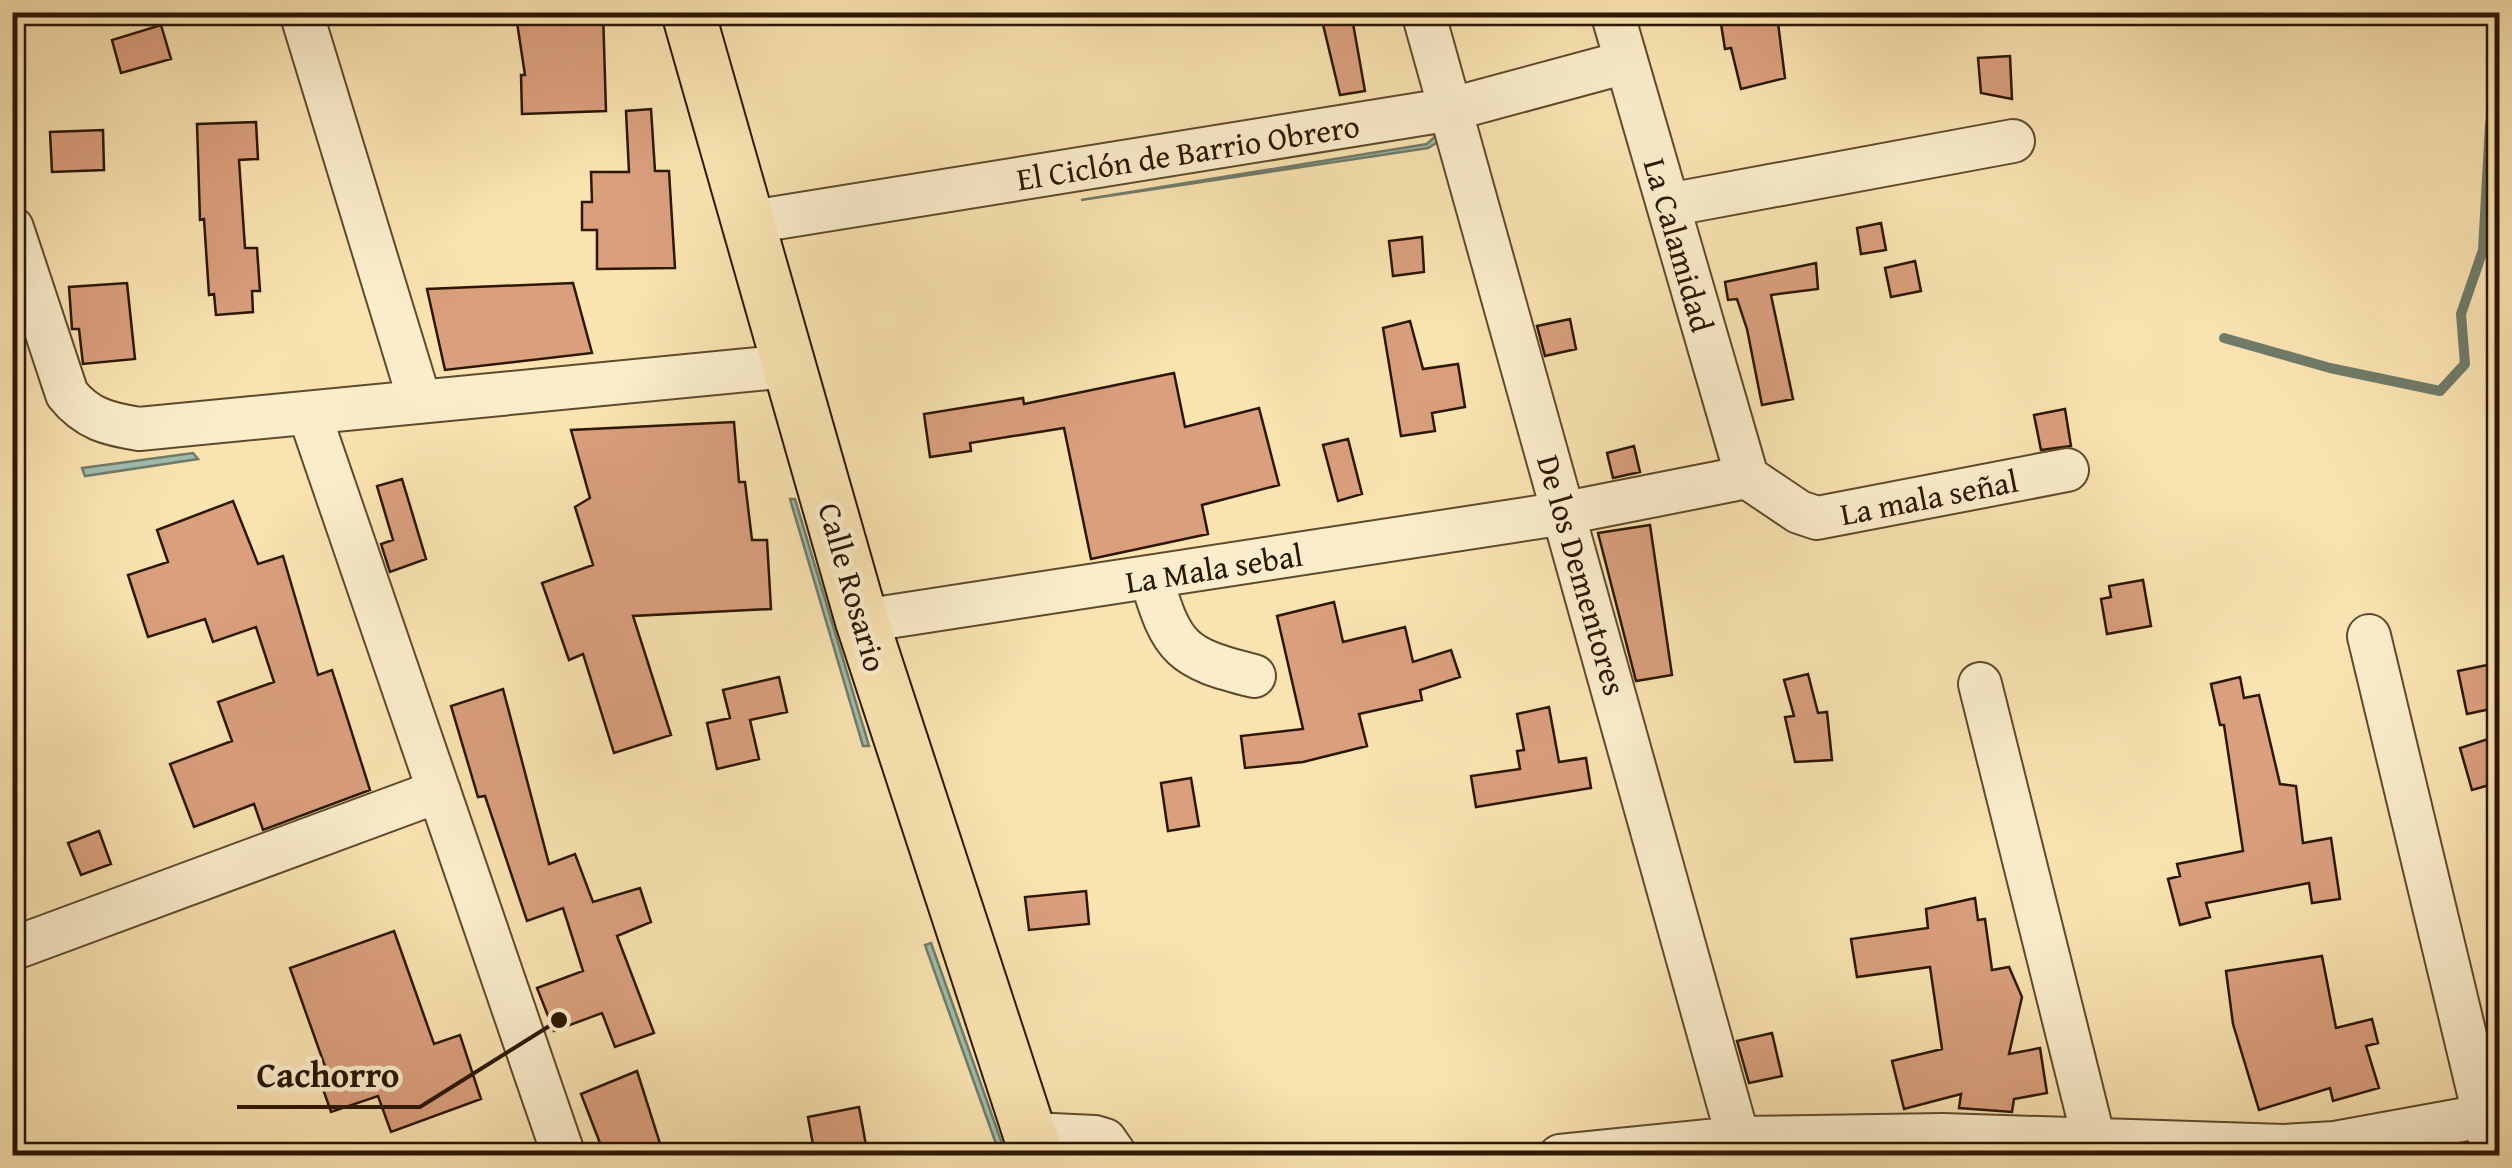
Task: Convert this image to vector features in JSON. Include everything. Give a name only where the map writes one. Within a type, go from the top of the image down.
[{"type":"main road","name":"Calle Rosario","points":[[688,12],[745,223],[862,621],[1033,1145]]},
{"type":"street","points":[[301,12],[420,402]]},
{"type":"street","name":"De los Dementores","points":[[1422,12],[1738,1138]]},
{"type":"street","name":"La Calamidad","points":[[1612,12],[1746,477]]},
{"type":"street","name":"El Ciclón de Barrio Obrero","points":[[745,223],[1452,109],[1626,62]]},
{"type":"street","points":[[1668,205],[2014,142]]},
{"type":"street","points":[[12,228],[58,376],[80,410],[102,422],[138,430],[789,366]]},
{"type":"street","points":[[310,413],[564,1156]]},
{"type":"street","name":"La mala señal","points":[[1746,477],[1798,512],[1817,518],[2067,470]]},
{"type":"street","points":[[1565,513],[1746,477]]},
{"type":"street","name":"La Mala sebal","points":[[862,621],[1565,513]]},
{"type":"street","points":[[1151,578],[1162,618],[1183,650],[1210,665],[1254,676]]},
{"type":"street","points":[[2369,636],[2492,1114],[2494,1156]]},
{"type":"street","points":[[1980,684],[2092,1136]]},
{"type":"street","points":[[12,949],[439,792]]},
{"type":"street","points":[[1560,1156],[1738,1138],[1945,1145],[2092,1136],[2284,1146],[2335,1143],[2492,1114]]},
{"type":"street","points":[[1033,1145],[1095,1137],[1105,1140],[1116,1156]]},
{"type":"shaded area","points":[[1442,130],[1438,142],[1428,148],[1081,200],[1427,144]]},
{"type":"shaded area","points":[[193,453],[198,459],[85,476],[82,468]]},
{"type":"shaded area","points":[[790,499],[795,499],[869,746],[863,746]]},
{"type":"shaded area","points":[[931,943],[1006,1155],[1000,1155],[925,945]]},
{"type":"building","points":[[603,12],[606,111],[522,114],[521,75],[525,75],[516,16]]},
{"type":"building","points":[[1320,12],[1351,12],[1365,91],[1340,95]]},
{"type":"building","points":[[1777,15],[1785,78],[1741,89],[1731,48],[1725,49],[1721,24]]},
{"type":"building","points":[[161,25],[171,59],[121,73],[112,40]]},
{"type":"building","points":[[2010,56],[2012,99],[1981,93],[1978,58]]},
{"type":"building","points":[[651,109],[655,171],[669,171],[675,268],[597,269],[597,230],[582,230],[582,202],[592,202],[591,172],[629,172],[626,111]]},
{"type":"building","points":[[256,122],[258,159],[239,160],[245,248],[257,248],[260,291],[252,291],[253,312],[216,315],[214,294],[209,295],[204,219],[200,220],[197,124]]},
{"type":"building","points":[[103,130],[104,170],[52,172],[50,132]]},
{"type":"building","points":[[1881,223],[1886,250],[1861,254],[1857,228]]},
{"type":"building","points":[[1422,237],[1424,272],[1393,276],[1389,241]]},
{"type":"building","points":[[1915,261],[1921,291],[1891,297],[1885,268]]},
{"type":"building","points":[[1816,263],[1818,289],[1771,295],[1793,399],[1762,405],[1747,329],[1737,299],[1728,300],[1725,282]]},
{"type":"building","points":[[127,283],[135,359],[83,364],[79,329],[72,329],[69,287]]},
{"type":"building","points":[[573,283],[592,353],[445,370],[427,289]]},
{"type":"building","points":[[1570,319],[1576,349],[1545,356],[1537,326]]},
{"type":"building","points":[[1410,321],[1423,369],[1458,364],[1465,407],[1432,413],[1435,431],[1401,436],[1383,328]]},
{"type":"building","points":[[1174,373],[1185,427],[1259,408],[1279,485],[1202,505],[1208,534],[1091,559],[1064,428],[970,443],[971,451],[930,457],[924,414],[1023,398],[1024,404]]},
{"type":"building","points":[[2065,409],[2071,446],[2041,450],[2034,415]]},
{"type":"building","points":[[734,422],[739,482],[745,482],[752,540],[767,540],[771,609],[633,616],[671,735],[614,753],[583,654],[569,660],[542,583],[593,565],[575,507],[590,498],[571,430]]},
{"type":"building","points":[[1348,439],[1362,494],[1338,501],[1323,445]]},
{"type":"building","points":[[1634,446],[1640,472],[1613,478],[1607,453]]},
{"type":"building","points":[[402,479],[426,559],[390,572],[381,544],[393,540],[377,486]]},
{"type":"building","points":[[233,501],[258,564],[283,556],[318,675],[332,670],[370,790],[263,830],[254,804],[194,827],[170,764],[232,741],[218,702],[274,682],[256,627],[213,642],[205,619],[148,637],[128,575],[168,562],[157,530]]},
{"type":"building","points":[[1650,525],[1672,675],[1636,681],[1598,533]]},
{"type":"building","points":[[2143,580],[2151,626],[2107,634],[2101,599],[2111,597],[2109,586]]},
{"type":"building","points":[[1334,602],[1343,642],[1405,627],[1413,662],[1451,650],[1460,677],[1420,690],[1422,700],[1359,714],[1367,746],[1303,762],[1245,768],[1241,736],[1303,729],[1277,616]]},
{"type":"building","points":[[2492,664],[2500,707],[2467,714],[2458,671]]},
{"type":"building","points":[[1808,674],[1818,713],[1827,712],[1832,760],[1795,762],[1785,717],[1794,716],[1784,680]]},
{"type":"building","points":[[779,677],[787,712],[750,720],[759,759],[717,769],[707,723],[730,718],[723,690]]},
{"type":"building","points":[[2240,677],[2244,698],[2259,695],[2280,784],[2296,786],[2303,843],[2331,838],[2340,899],[2312,903],[2309,883],[2206,903],[2210,917],[2180,925],[2168,879],[2180,876],[2177,864],[2243,851],[2224,725],[2220,725],[2211,684]]},
{"type":"building","points":[[503,689],[549,864],[575,854],[593,902],[640,888],[651,922],[617,936],[654,1033],[615,1047],[602,1013],[554,1031],[537,988],[583,971],[563,908],[527,921],[485,796],[478,797],[451,706]]},
{"type":"building","points":[[1549,707],[1559,762],[1586,758],[1591,788],[1476,807],[1471,776],[1520,769],[1517,751],[1524,750],[1517,714]]},
{"type":"building","points":[[2491,738],[2500,782],[2472,790],[2460,748]]},
{"type":"building","points":[[1191,778],[1199,826],[1168,831],[1161,783]]},
{"type":"building","points":[[99,831],[111,864],[81,875],[68,843]]},
{"type":"building","points":[[1086,891],[1089,924],[1029,930],[1025,897]]},
{"type":"building","points":[[1975,898],[1978,920],[1985,919],[1992,970],[2009,967],[2022,997],[2009,1054],[2040,1048],[2047,1093],[2014,1099],[2012,1112],[1959,1108],[1961,1094],[1904,1109],[1892,1061],[1942,1049],[1930,967],[1857,977],[1851,939],[1928,928],[1926,909]]},
{"type":"building","points":[[394,931],[434,1044],[460,1035],[481,1099],[391,1132],[378,1096],[331,1112],[323,1089],[332,1086],[290,968]]},
{"type":"building","points":[[2322,956],[2336,1028],[2372,1019],[2378,1043],[2366,1046],[2379,1088],[2333,1101],[2330,1088],[2259,1110],[2233,1024],[2226,971]]},
{"type":"building","points":[[1772,1033],[1782,1076],[1749,1083],[1737,1041]]},
{"type":"building","points":[[637,1071],[664,1156],[605,1156],[581,1094]]},
{"type":"building","points":[[859,1107],[868,1156],[815,1156],[808,1117]]},
{"type":"waterway","points":[[2224,338],[2330,368],[2440,391],[2465,364],[2461,314],[2483,250],[2490,124],[2500,65]]},
{"type":"place","name":"Cachorro","points":[[559,1020]]}]
